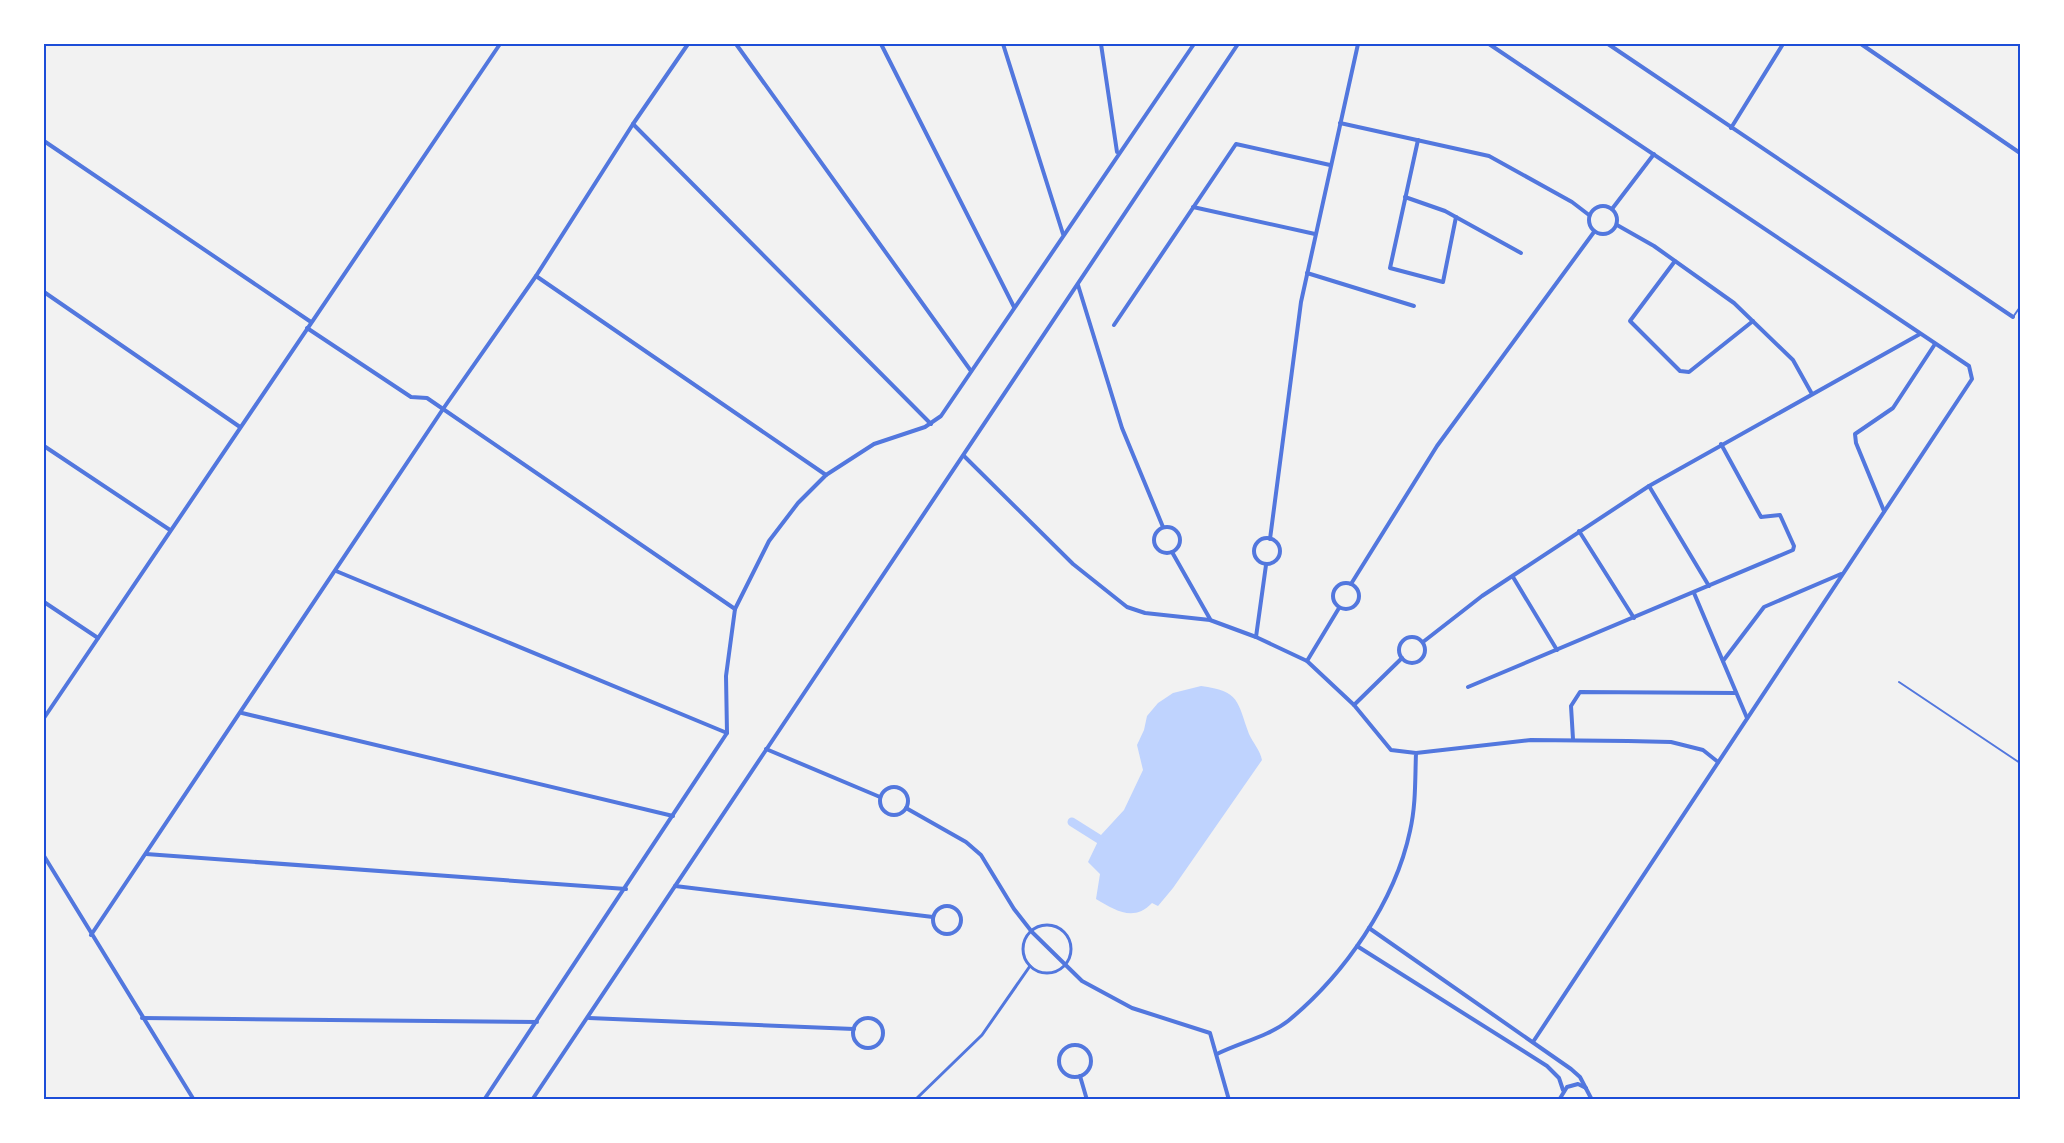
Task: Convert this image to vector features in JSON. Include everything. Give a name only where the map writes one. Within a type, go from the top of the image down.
[{"type":"street","points":[[44,718],[500,44]]},
{"type":"street","points":[[91,935],[443,410],[536,276],[633,124],[688,44]]},
{"type":"street","points":[[736,44],[971,371]]},
{"type":"street","points":[[881,44],[1014,307]]},
{"type":"street","points":[[1003,44],[1064,234]]},
{"type":"street","points":[[1101,44],[1118,153]]},
{"type":"street","points":[[484,1100],[626,889],[727,733],[726,676],[735,609],[769,541],[798,503],[826,475],[874,444],[931,424],[941,416],[1194,44]]},
{"type":"street","points":[[532,1100],[1238,44]]},
{"type":"street","points":[[1270,539],[1289,374],[1306,273],[1358,44]]},
{"type":"street","points":[[1489,44],[1969,366],[1972,379],[1533,1042]]},
{"type":"street","points":[[1608,44],[2013,317]]},
{"type":"street","points":[[1731,128],[1783,44]]},
{"type":"street","points":[[1861,44],[2020,153]]},
{"type":"street","points":[[1340,123],[1489,156],[1572,202],[1589,215]]},
{"type":"street","points":[[633,124],[931,424]]},
{"type":"street","points":[[1418,140],[1390,268],[1443,282],[1456,217]]},
{"type":"street","points":[[44,141],[311,322]]},
{"type":"street","points":[[1114,326],[1236,144],[1330,165]]},
{"type":"street","points":[[1612,209],[1654,154]]},
{"type":"street","points":[[1405,196],[1456,217],[1521,253]]},
{"type":"street","points":[[1599,206],[1612,209],[1617,216],[1617,225],[1607,234],[1594,232],[1589,224],[1589,215],[1599,206]]},
{"type":"street","points":[[1193,207],[1315,234]]},
{"type":"street","points":[[1617,225],[1675,261],[1734,303],[1793,360],[1812,394]]},
{"type":"street","points":[[1351,584],[1437,446],[1594,232]]},
{"type":"street","points":[[1675,261],[1630,321],[1680,371],[1689,372],[1753,321]]},
{"type":"street","points":[[1306,273],[1414,306]]},
{"type":"street","points":[[536,276],[826,475]]},
{"type":"street","points":[[1077,285],[1122,428],[1163,527]]},
{"type":"street","points":[[44,292],[240,427]]},
{"type":"street","points":[[307,328],[411,397],[424,397],[735,609]]},
{"type":"street","points":[[1423,642],[1482,596],[1649,486],[1920,334]]},
{"type":"street","points":[[1884,511],[1856,443],[1855,434],[1860,428],[1893,408],[1935,344]]},
{"type":"street","points":[[1468,687],[1789,553],[1794,546],[1778,514],[1761,517],[1721,444]]},
{"type":"street","points":[[44,446],[171,530]]},
{"type":"street","points":[[964,456],[1073,564],[1126,607],[1145,613],[1210,620],[1256,637],[1308,661],[1354,705],[1391,750],[1416,753],[1498,743],[1573,740],[1671,742],[1703,750],[1718,762]]},
{"type":"street","points":[[1649,486],[1709,586]]},
{"type":"street","points":[[1163,527],[1172,527],[1178,533],[1180,542],[1172,552],[1160,551],[1154,544],[1156,532],[1163,527]]},
{"type":"street","points":[[1579,531],[1634,618]]},
{"type":"street","points":[[1270,539],[1279,545],[1280,553],[1276,561],[1266,565],[1257,560],[1254,548],[1259,541],[1270,539]]},
{"type":"street","points":[[1172,552],[1210,620]]},
{"type":"street","points":[[1256,637],[1266,565]]},
{"type":"street","points":[[336,571],[727,733]]},
{"type":"street","points":[[1723,662],[1764,607],[1843,573]]},
{"type":"street","points":[[1513,577],[1557,650]]},
{"type":"street","points":[[1343,584],[1351,584],[1358,590],[1358,602],[1352,608],[1339,608],[1334,601],[1334,592],[1343,584]]},
{"type":"street","points":[[1694,593],[1747,718]]},
{"type":"street","points":[[44,602],[98,638]]},
{"type":"street","points":[[1308,661],[1339,608]]},
{"type":"street","points":[[1413,637],[1423,642],[1426,652],[1422,659],[1414,663],[1402,658],[1399,650],[1405,639],[1413,637]]},
{"type":"street","points":[[1354,705],[1402,658]]},
{"type":"street","points":[[1573,740],[1571,706],[1580,692],[1736,693]]},
{"type":"street","points":[[242,713],[673,816]]},
{"type":"street","points":[[766,749],[880,797]]},
{"type":"street","points":[[1217,1054],[1287,1022],[1342,966],[1369,928],[1381,908],[1410,833],[1414,808],[1416,753]]},
{"type":"street","points":[[899,787],[907,796],[906,808],[900,814],[890,815],[882,810],[880,797],[887,788],[899,787]]},
{"type":"street","points":[[906,808],[966,842],[981,855],[1014,909],[1032,932],[1082,981],[1132,1008],[1210,1033],[1229,1100]]},
{"type":"street","points":[[146,854],[626,889]]},
{"type":"street","points":[[44,856],[194,1100]]},
{"type":"street","points":[[675,886],[933,917]]},
{"type":"street","points":[[952,906],[959,912],[962,921],[957,931],[947,934],[937,930],[933,917],[941,907],[952,906]]},
{"type":"street","points":[[1048,925],[1065,931],[1071,948],[1065,964],[1048,973],[1041,973],[1030,966],[1024,955],[1024,946],[1032,932],[1048,925]]},
{"type":"street","points":[[1369,928],[1571,1069],[1587,1089],[1592,1100]]},
{"type":"street","points":[[1357,946],[1547,1066],[1559,1078],[1562,1093]]},
{"type":"street","points":[[915,1100],[982,1035],[1030,966]]},
{"type":"street","points":[[588,1017],[854,1029]]},
{"type":"street","points":[[142,1018],[537,1022]]},
{"type":"street","points":[[872,1019],[879,1024],[882,1036],[878,1044],[864,1048],[856,1042],[854,1029],[859,1022],[872,1019]]},
{"type":"street","points":[[1070,1046],[1082,1046],[1090,1056],[1090,1068],[1080,1076],[1066,1075],[1060,1066],[1062,1051],[1070,1046]]},
{"type":"street","points":[[1080,1076],[1087,1100]]},
{"type":"street","points":[[1554,1100],[1578,1084],[1587,1089]]},
{"type":"lane","points":[[2013,317],[2020,307]]},
{"type":"lane","points":[[1899,682],[2020,763]]},
{"type":"water","points":[[1201,686],[1223,691],[1235,700],[1262,760],[1158,906],[1152,903],[1145,909],[1132,913],[1118,911],[1096,899],[1100,874],[1088,862],[1101,835],[1124,810],[1143,770],[1137,745],[1147,716],[1158,703],[1173,693]]},
{"type":"waterway","points":[[1072,822],[1099,839]]}]
